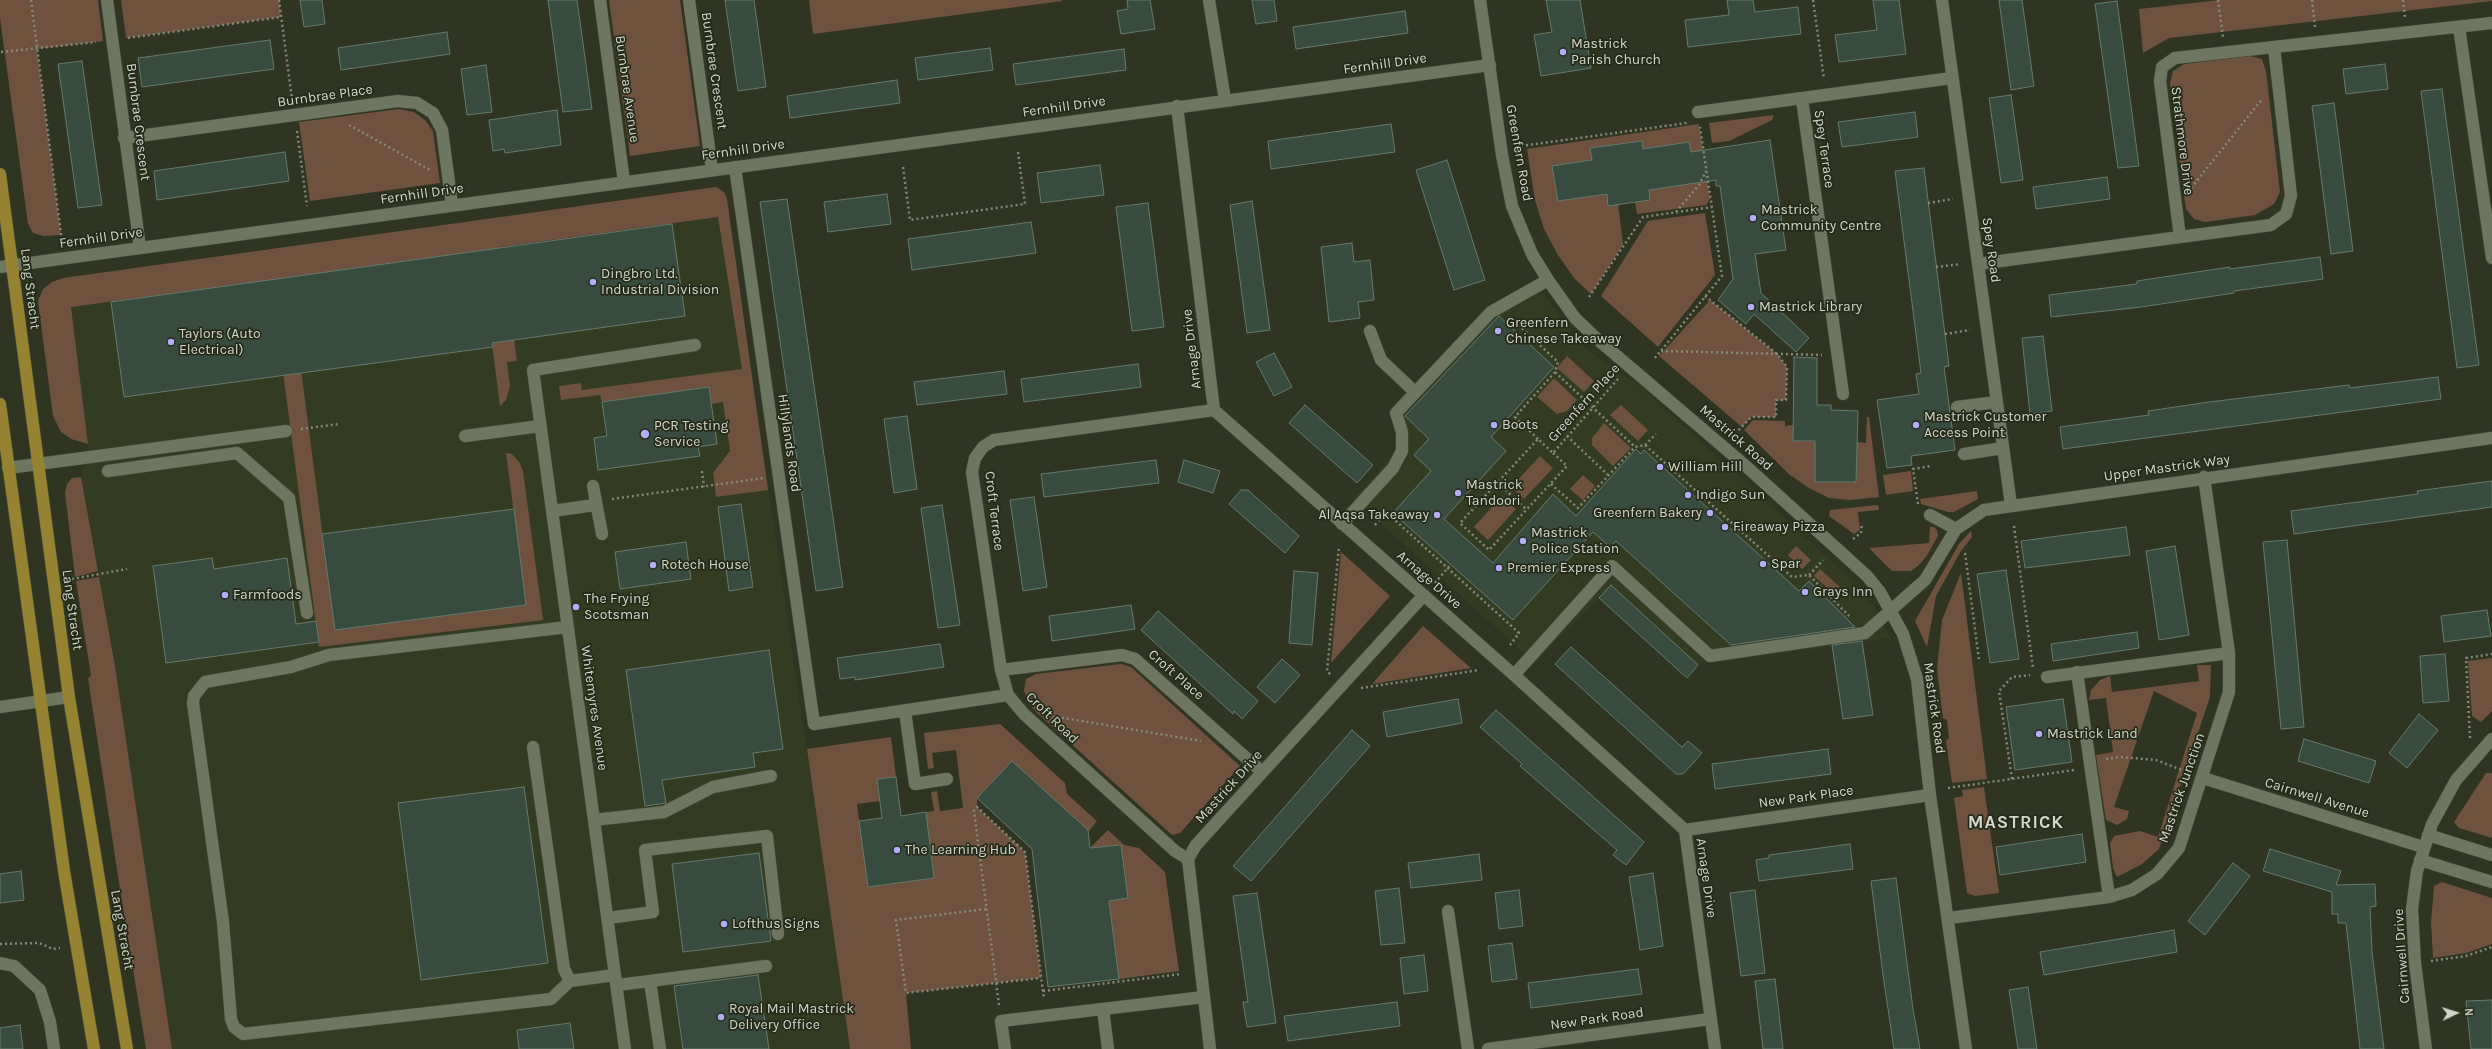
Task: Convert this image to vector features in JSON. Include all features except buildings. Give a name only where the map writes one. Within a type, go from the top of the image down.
[{"type":"main road","name":"Lang Stracht","points":[[0,174],[6,266],[37,464],[69,697],[127,1049]]},
{"type":"main road","points":[[0,404],[64,871],[94,1049]]},
{"type":"street","name":"Burnbrae Crescent","points":[[107,0],[124,138],[140,248]]},
{"type":"street","name":"Burnbrae Avenue","points":[[600,0],[624,182]]},
{"type":"street","name":"Burnbrae Crescent","points":[[689,0],[712,170]]},
{"type":"street","points":[[1209,0],[1224,100]]},
{"type":"street","name":"Greenfern Road","points":[[1480,0],[1502,155],[1512,206],[1532,254],[1548,280],[1575,318],[1630,367]]},
{"type":"street","name":"Spey Road","points":[[1942,0],[1972,264],[1997,402],[2011,505]]},
{"type":"street","name":"Strathmore Drive","points":[[2180,237],[2160,81],[2162,67],[2176,58],[2492,23]]},
{"type":"street","points":[[2459,27],[2490,224],[2492,258]]},
{"type":"street","points":[[1972,264],[2271,225],[2286,214],[2291,196],[2274,47]]},
{"type":"street","name":"Fernhill Drive","points":[[6,266],[1177,106],[1490,65]]},
{"type":"street","name":"Spey Terrace","points":[[1696,119],[1802,99],[1952,78]]},
{"type":"street","name":"Spey Terrace","points":[[1802,99],[1843,394]]},
{"type":"street","name":"Burnbrae Place","points":[[124,138],[398,101],[417,103],[433,113],[442,130],[452,205]]},
{"type":"street","name":"Arnage Drive","points":[[1177,106],[1214,410],[1514,675],[1685,830],[1715,1049]]},
{"type":"street","name":"Hillylands Road","points":[[735,167],[814,724]]},
{"type":"street","points":[[1342,524],[1393,468],[1402,451],[1402,432],[1396,413],[1499,306],[1548,280]]},
{"type":"street","points":[[1370,331],[1381,360],[1415,392]]},
{"type":"street","name":"Whitemyres Avenue","points":[[626,1049],[533,370],[695,345]]},
{"type":"street","name":"Mastrick Road","points":[[1630,367],[1855,564],[1880,592],[1903,634],[1917,679],[1930,795],[1949,918],[1966,1049]]},
{"type":"street","points":[[1957,407],[1997,402]]},
{"type":"street","name":"Croft Terrace","points":[[1008,696],[1001,670],[972,472],[975,458],[983,447],[994,440],[1214,410]]},
{"type":"street","points":[[465,436],[540,426]]},
{"type":"street","points":[[8,468],[286,431]]},
{"type":"street","name":"Upper Mastrick Way","points":[[1865,633],[1890,609],[1925,580],[1956,530],[1984,510],[2204,477],[2492,438]]},
{"type":"street","points":[[1964,454],[2003,448]]},
{"type":"street","points":[[108,471],[237,453],[289,498],[307,614]]},
{"type":"street","name":"Mastrick Junction","points":[[1949,918],[2109,897],[2132,890],[2157,874],[2179,848],[2203,778],[2229,692],[2229,653],[2204,477]]},
{"type":"street","points":[[593,486],[595,505],[602,534]]},
{"type":"street","points":[[552,510],[595,505]]},
{"type":"street","points":[[1924,512],[1956,530]]},
{"type":"street","points":[[1514,675],[1612,566],[1710,656],[1865,633]]},
{"type":"street","name":"Mastrick Drive","points":[[1188,859],[1196,845],[1424,595]]},
{"type":"street","points":[[568,626],[329,655],[291,667],[205,682],[194,696],[193,703],[223,922],[231,1019],[234,1027],[243,1034],[551,999],[570,981],[650,981],[766,966]]},
{"type":"street","points":[[2047,676],[2229,653]]},
{"type":"street","name":"Croft Place","points":[[1001,670],[1122,655],[1135,659],[1262,772]]},
{"type":"street","points":[[2077,672],[2109,897]]},
{"type":"street","name":"Croft Road","points":[[814,724],[1008,696],[1024,714],[1175,851],[1188,859]]},
{"type":"street","points":[[0,708],[69,697]]},
{"type":"street","points":[[905,711],[915,784],[947,779]]},
{"type":"street","name":"Cairnwell Drive","points":[[2426,1049],[2415,963],[2412,909],[2420,860],[2428,835],[2456,780],[2492,739]]},
{"type":"street","points":[[534,747],[564,970],[570,981]]},
{"type":"street","points":[[594,820],[664,812],[713,788],[771,776]]},
{"type":"street","name":"Cairnwell Avenue","points":[[2203,778],[2423,847]]},
{"type":"street","name":"New Park Place","points":[[1685,830],[1930,795]]},
{"type":"street","points":[[2428,835],[2492,854]]},
{"type":"street","points":[[608,918],[653,912],[646,850],[767,836],[778,934]]},
{"type":"street","points":[[1188,859],[1210,1049]]},
{"type":"street","points":[[2420,860],[2492,882]]},
{"type":"street","points":[[1448,911],[1468,1049]]},
{"type":"street","points":[[0,963],[14,966],[40,990],[50,1022],[54,1049]]},
{"type":"street","points":[[650,981],[660,1049]]},
{"type":"street","points":[[1004,1049],[1001,1021],[1204,997]]},
{"type":"street","points":[[1103,1009],[1108,1049]]},
{"type":"street","name":"New Park Road","points":[[1488,1049],[1710,1019]]},
{"type":"path","points":[[31,0],[62,242]]},
{"type":"path","points":[[1813,0],[1824,84]]},
{"type":"path","points":[[2218,0],[2223,41]]},
{"type":"path","points":[[2312,0],[2316,31]]},
{"type":"path","points":[[2403,0],[2406,21]]},
{"type":"path","points":[[124,39],[281,17]]},
{"type":"path","points":[[1,52],[103,41]]},
{"type":"path","points":[[2189,190],[2268,91]]},
{"type":"path","points":[[326,111],[439,174],[450,186]]},
{"type":"path","points":[[1521,146],[1696,119],[1706,170],[1722,276],[1655,358]]},
{"type":"path","points":[[903,167],[910,220],[1025,204],[1018,152]]},
{"type":"path","points":[[1676,212],[1698,185],[1706,170]]},
{"type":"path","points":[[1928,203],[1957,199]]},
{"type":"path","points":[[1589,297],[1643,217],[1712,207]]},
{"type":"path","points":[[1936,267],[1972,264]]},
{"type":"path","points":[[1705,296],[1777,354],[1787,367],[1786,400],[1776,400],[1776,417],[1751,417],[1738,432]]},
{"type":"path","points":[[1499,306],[1558,362],[1555,372],[1515,417],[1538,439]]},
{"type":"path","points":[[1945,334],[1975,329]]},
{"type":"path","points":[[1661,351],[1838,356]]},
{"type":"path","name":"Greenfern Place","points":[[1553,452],[1630,367]]},
{"type":"path","points":[[1555,372],[1635,447]]},
{"type":"path","points":[[286,431],[339,424]]},
{"type":"path","points":[[1551,484],[1578,508],[1635,447],[1645,445],[1656,434]]},
{"type":"path","points":[[1567,436],[1608,475]]},
{"type":"path","name":"Greenfern Place","points":[[1538,439],[1567,466],[1489,550],[1460,523],[1538,439]]},
{"type":"path","points":[[1645,445],[1792,577],[1809,575],[1822,560]]},
{"type":"path","points":[[1924,512],[1913,468],[1931,466]]},
{"type":"path","points":[[702,471],[704,487]]},
{"type":"path","points":[[595,505],[607,500],[766,478]]},
{"type":"path","points":[[1498,483],[1527,510]]},
{"type":"path","points":[[1375,525],[1386,512],[1519,633],[1510,645]]},
{"type":"path","points":[[1852,539],[1861,533],[1862,523]]},
{"type":"path","points":[[2012,779],[1999,691],[2012,677],[2034,675],[2014,526]]},
{"type":"path","points":[[1327,671],[1339,547]]},
{"type":"path","points":[[1965,553],[1979,660]]},
{"type":"path","points":[[1437,580],[1451,564]]},
{"type":"path","points":[[72,579],[127,569]]},
{"type":"path","points":[[1809,575],[1865,633]]},
{"type":"path","points":[[2470,739],[2466,658],[2492,654]]},
{"type":"path","points":[[1364,689],[1478,670]]},
{"type":"path","points":[[1045,714],[1209,742]]},
{"type":"path","points":[[1948,788],[2080,769],[2090,761],[2120,757],[2156,760],[2203,778]]},
{"type":"path","points":[[1001,1021],[974,811],[977,807],[1025,852],[1046,1016]]},
{"type":"path","points":[[986,909],[896,920],[906,993],[1041,978]]},
{"type":"path","points":[[0,944],[39,943],[53,949],[65,948]]},
{"type":"path","points":[[2430,961],[2466,956],[2492,947]]},
{"type":"path","points":[[1043,991],[1181,974]]},
{"type":"shaded area","points":[[0,0],[98,0],[103,41],[37,49],[61,235],[44,236],[33,233],[28,224],[0,18]]},
{"type":"shaded area","points":[[121,0],[279,0],[281,17],[126,38]]},
{"type":"shaded area","points":[[609,0],[680,0],[700,146],[630,156]]},
{"type":"shaded area","points":[[809,0],[1061,0],[1062,1],[813,34]]},
{"type":"shaded area","points":[[2220,0],[2492,1],[2169,38],[2143,53],[2139,9]]},
{"type":"shaded area","points":[[2250,56],[2262,59],[2266,71],[2280,192],[2274,204],[2255,215],[2205,222],[2194,219],[2186,209],[2184,196],[2170,83],[2173,71],[2184,64]]},
{"type":"shaded area","points":[[399,109],[414,112],[425,120],[433,131],[440,183],[310,201],[299,122]]},
{"type":"shaded area","points":[[1774,115],[1772,120],[1729,141],[1712,143],[1709,123]]},
{"type":"shaded area","points":[[1699,124],[1710,199],[1706,205],[1637,214],[1635,202],[1649,190],[1695,183],[1689,142],[1643,149],[1641,141],[1590,148],[1592,160],[1552,166],[1558,201],[1607,194],[1609,206],[1618,204],[1623,245],[1591,294],[1574,278],[1558,255],[1544,229],[1535,200],[1527,149]]},
{"type":"shaded area","points":[[716,187],[724,192],[727,199],[768,490],[716,497],[713,473],[730,451],[723,402],[712,404],[709,387],[602,402],[600,395],[561,400],[559,386],[581,383],[582,390],[742,369],[718,217],[501,247],[517,361],[507,362],[510,386],[506,400],[500,406],[480,252],[289,277],[335,630],[526,605],[506,453],[512,454],[519,462],[523,471],[543,620],[319,647],[271,280],[71,307],[88,444],[71,439],[61,432],[53,416],[38,301],[43,289],[52,282],[63,278]]},
{"type":"shaded area","points":[[1705,213],[1715,275],[1658,347],[1601,296],[1648,221]]},
{"type":"shaded area","points":[[729,216],[850,1049],[172,1049],[115,666],[81,477],[88,444],[71,307]]},
{"type":"shaded area","points":[[1540,289],[1573,335],[1591,352],[1638,384],[1853,581],[1876,609],[1890,638],[1698,665],[1611,585],[1535,663],[1353,498],[1393,455],[1404,410],[1498,313]]},
{"type":"shaded area","points":[[1710,300],[1777,354],[1787,367],[1786,400],[1776,401],[1776,417],[1751,417],[1742,427],[1659,356]]},
{"type":"shaded area","points":[[1567,356],[1594,381],[1584,392],[1557,368]]},
{"type":"shaded area","points":[[1554,378],[1577,400],[1567,411],[1557,414],[1537,397]]},
{"type":"shaded area","points":[[1621,405],[1648,430],[1638,441],[1610,415]]},
{"type":"shaded area","points":[[1867,417],[1869,417],[1879,497],[1850,500],[1829,498],[1809,488],[1790,475],[1744,430],[1753,420],[1785,421],[1785,426],[1793,425],[1793,441],[1834,442],[1815,454],[1815,482],[1856,482],[1857,442],[1866,443]]},
{"type":"shaded area","points":[[1604,423],[1631,448],[1613,466],[1592,445],[1592,438]]},
{"type":"shaded area","points":[[1540,456],[1553,468],[1524,499],[1511,487]]},
{"type":"shaded area","points":[[1911,471],[1913,491],[1886,495],[1883,475]]},
{"type":"shaded area","points":[[1583,475],[1595,486],[1583,500],[1570,489]]},
{"type":"shaded area","points":[[81,477],[98,571],[75,577],[65,493],[67,484],[72,478]]},
{"type":"shaded area","points":[[1977,491],[1978,499],[1954,512],[1948,512],[1921,504],[1920,499]]},
{"type":"shaded area","points":[[1502,496],[1516,509],[1488,540],[1474,527]]},
{"type":"shaded area","points":[[1878,505],[1879,510],[1858,512],[1860,530],[1854,534],[1829,516],[1830,510]]},
{"type":"shaded area","points":[[1930,527],[1934,527],[1937,530],[1938,536],[1926,557],[1911,571],[1892,571],[1869,548],[1929,543]]},
{"type":"shaded area","points":[[1971,531],[1972,537],[1961,551],[1936,596],[1927,647],[1915,621],[1959,544]]},
{"type":"shaded area","points":[[1796,546],[1811,560],[1802,569],[1788,555]]},
{"type":"shaded area","points":[[1341,552],[1390,596],[1331,663]]},
{"type":"shaded area","points":[[1820,569],[1842,589],[1836,596],[1814,576]]},
{"type":"shaded area","points":[[1961,573],[1987,779],[1952,783],[1946,741],[1949,738],[1947,720],[1943,718],[1937,669],[1942,620]]},
{"type":"shaded area","points":[[99,577],[115,666],[172,1049],[146,1049],[119,883],[88,678],[91,676],[76,581]]},
{"type":"shaded area","points":[[1423,626],[1471,668],[1372,684]]},
{"type":"shaded area","points":[[2492,658],[2492,711],[2481,722],[2472,716],[2468,661]]},
{"type":"shaded area","points":[[1121,664],[1131,667],[1240,766],[1180,833],[1172,835],[1037,713],[1027,701],[1024,690],[1026,679],[1036,674]]},
{"type":"shaded area","points":[[2197,665],[2211,665],[2210,697],[2159,849],[2142,864],[2117,877],[2113,868],[2110,843],[2114,836],[2140,831],[2158,837],[2197,713],[2154,691],[2114,807],[2129,811],[2127,819],[2117,825],[2106,820],[2096,755],[2113,752],[2106,698],[2089,700],[2091,690],[2100,680],[2110,676],[2112,692],[2199,681]]},
{"type":"shaded area","points":[[1000,724],[1065,783],[1067,794],[1097,821],[1088,832],[1012,761],[977,798],[977,807],[1025,852],[1041,978],[906,993],[911,1049],[850,1049],[807,749],[891,737],[896,777],[877,779],[880,801],[857,804],[868,887],[934,878],[926,812],[934,811],[931,792],[937,791],[940,811],[963,808],[956,750],[932,753],[934,768],[928,769],[924,733]]},
{"type":"shaded area","points":[[2486,773],[2492,773],[2492,838],[2459,828],[2454,822]]},
{"type":"shaded area","points":[[1984,787],[1999,893],[1975,896],[1967,893],[1954,798],[1963,796],[1962,790]]},
{"type":"shaded area","points":[[1108,830],[1124,845],[1139,848],[1165,872],[1179,971],[1119,979],[1109,901],[1128,898],[1121,845],[1090,848]]},
{"type":"shaded area","points":[[2442,882],[2492,898],[2492,944],[2466,953],[2433,958],[2431,922],[2434,886]]},
{"type":"place","name":"Mastrick Parish Church","points":[[1563,52]]},
{"type":"place","name":"Mastrick Community Centre","points":[[1753,218]]},
{"type":"place","name":"Dingbro Ltd. Industrial Division","points":[[593,282]]},
{"type":"place","name":"Mastrick Library","points":[[1751,307]]},
{"type":"place","name":"Greenfern Chinese Takeaway","points":[[1498,331]]},
{"type":"place","name":"Taylors (Auto Electrical)","points":[[171,342]]},
{"type":"place","name":"Boots","points":[[1494,425]]},
{"type":"place","name":"Mastrick Customer Access Point","points":[[1916,425]]},
{"type":"place","name":"PCR Testing Service","points":[[645,434]]},
{"type":"place","name":"William Hill","points":[[1660,467]]},
{"type":"place","name":"Mastrick Tandoori","points":[[1458,493]]},
{"type":"place","name":"Indigo Sun","points":[[1688,495]]},
{"type":"place","name":"Greenfern Bakery","points":[[1710,513]]},
{"type":"place","name":"Al Aqsa Takeaway","points":[[1437,515]]},
{"type":"place","name":"Fireaway Pizza","points":[[1725,527]]},
{"type":"place","name":"Mastrick Police Station","points":[[1523,541]]},
{"type":"place","name":"Spar","points":[[1763,564]]},
{"type":"place","name":"Rotech House","points":[[653,565]]},
{"type":"place","name":"Premier Express","points":[[1499,568]]},
{"type":"place","name":"Grays Inn","points":[[1805,592]]},
{"type":"place","name":"Farmfoods","points":[[225,595]]},
{"type":"place","name":"The Frying Scotsman","points":[[576,607]]},
{"type":"place","name":"Mastrick Land","points":[[2039,734]]},
{"type":"place","name":"The Learning Hub","points":[[897,850]]},
{"type":"place","name":"Lofthus Signs","points":[[724,924]]},
{"type":"place","name":"Royal Mail Mastrick Delivery Office","points":[[721,1017]]},
{"type":"district","name":"MASTRICK","points":[[2016,823]]}]
